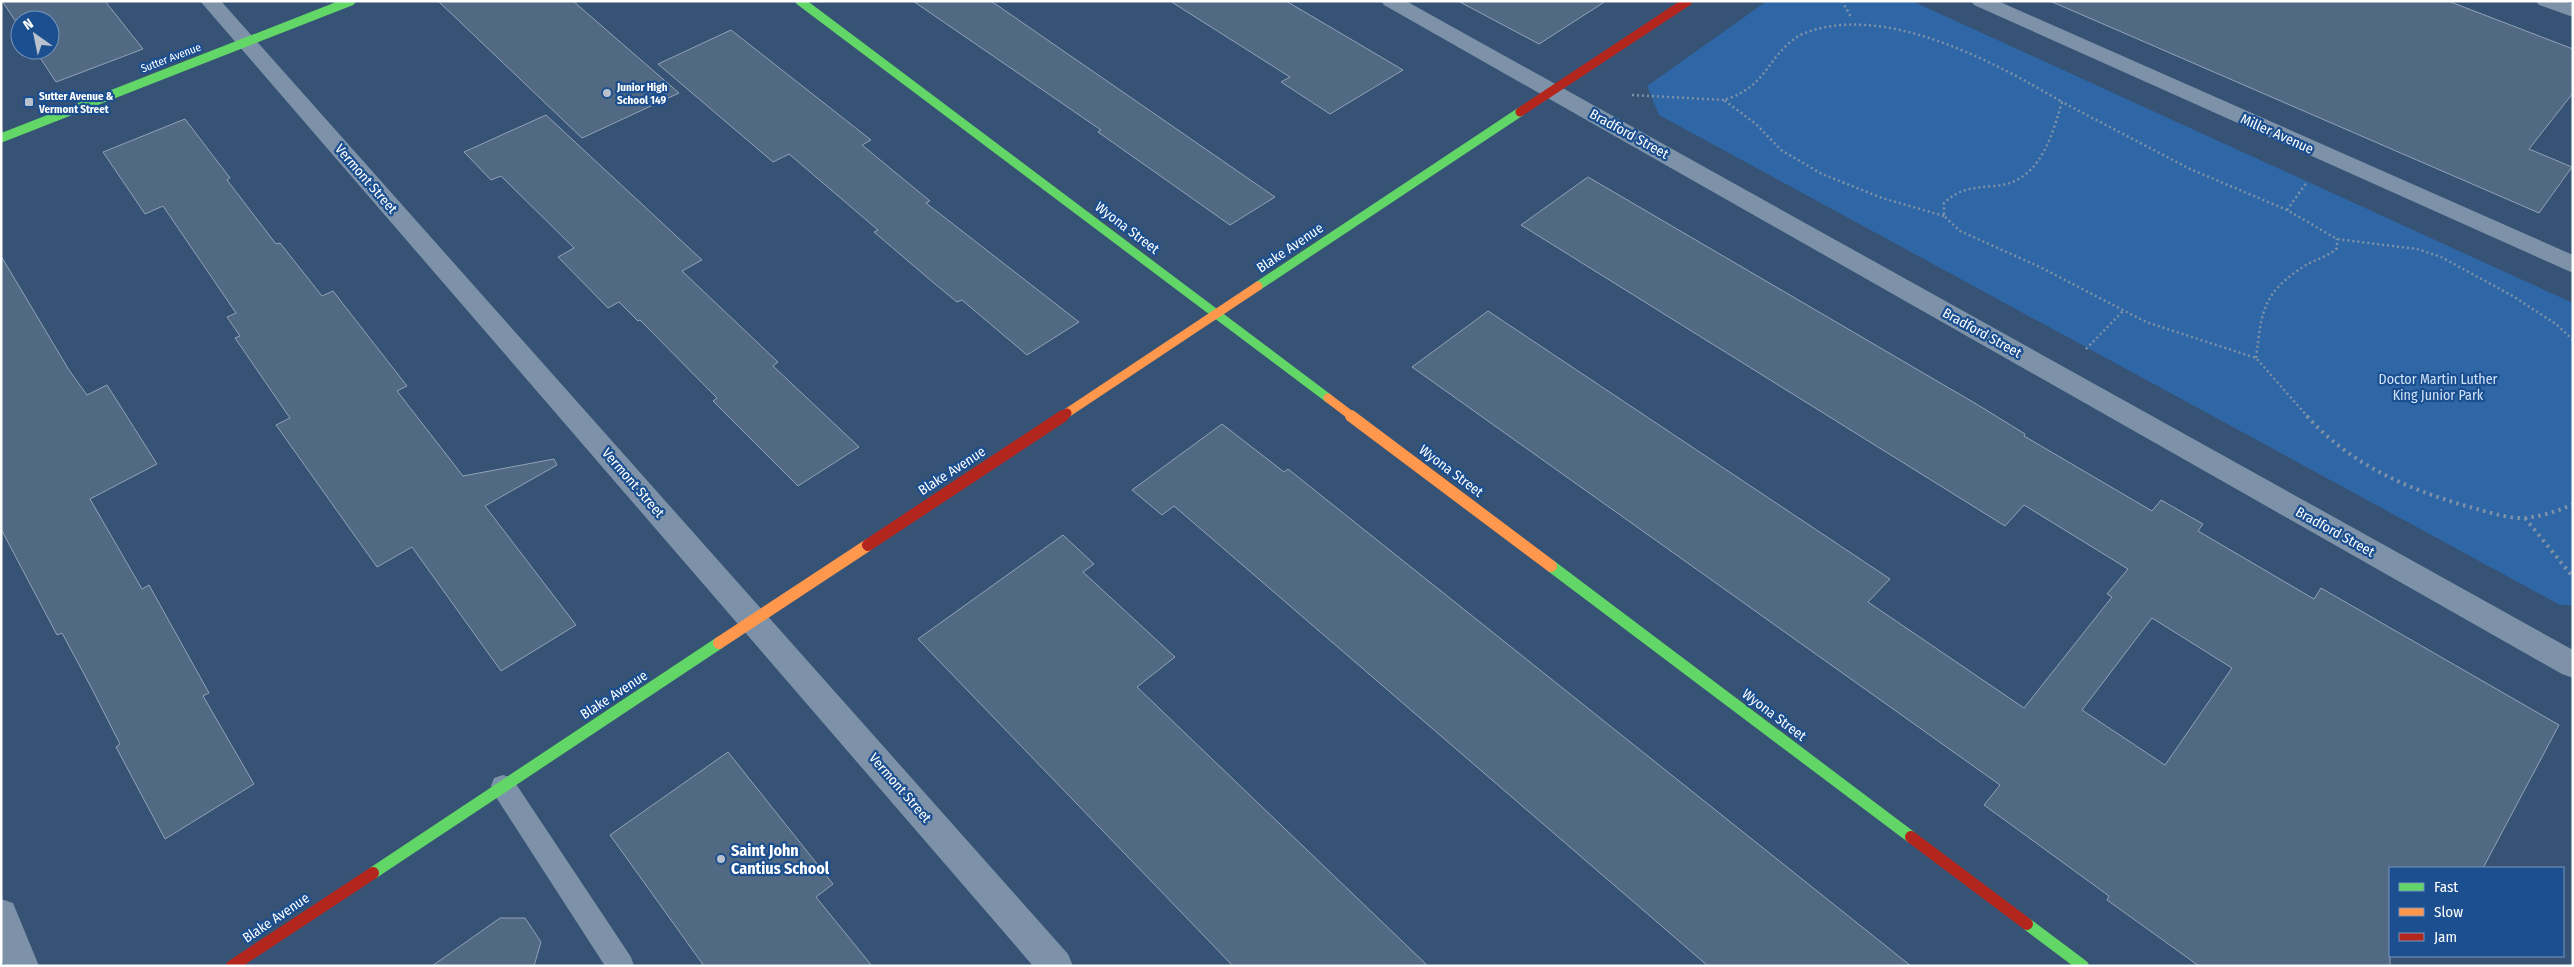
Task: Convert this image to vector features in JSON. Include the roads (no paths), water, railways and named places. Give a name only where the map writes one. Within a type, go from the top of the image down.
[{"type":"street","name":"Vermont Street","points":[[210,1],[1056,966]]},
{"type":"street","name":"Sutter Avenue","points":[[1,138],[350,1]]},
{"type":"street","name":"Wyona Street","points":[[800,1],[2083,966]]},
{"type":"street","name":"Bradford Street","points":[[1391,1],[2573,665]]},
{"type":"street","name":"Blake Avenue","points":[[232,966],[1218,314],[1551,90],[1688,1]]},
{"type":"street","name":"Miller Avenue","points":[[1981,1],[2573,265]]},
{"type":"street","points":[[2546,1],[2573,11]]},
{"type":"street","points":[[1,915],[22,966]]},
{"type":"lane","points":[[503,786],[621,966]]},
{"type":"place","name":"Junior High School 149","points":[[607,93]]},
{"type":"place","name":"Sutter Avenue & Vermont Street","points":[[29,102]]},
{"type":"place","name":"Saint John Cantius School","points":[[721,859]]},
{"type":"park label","name":"Doctor Martin Luther King Junior Park","points":[[2438,388]]}]
